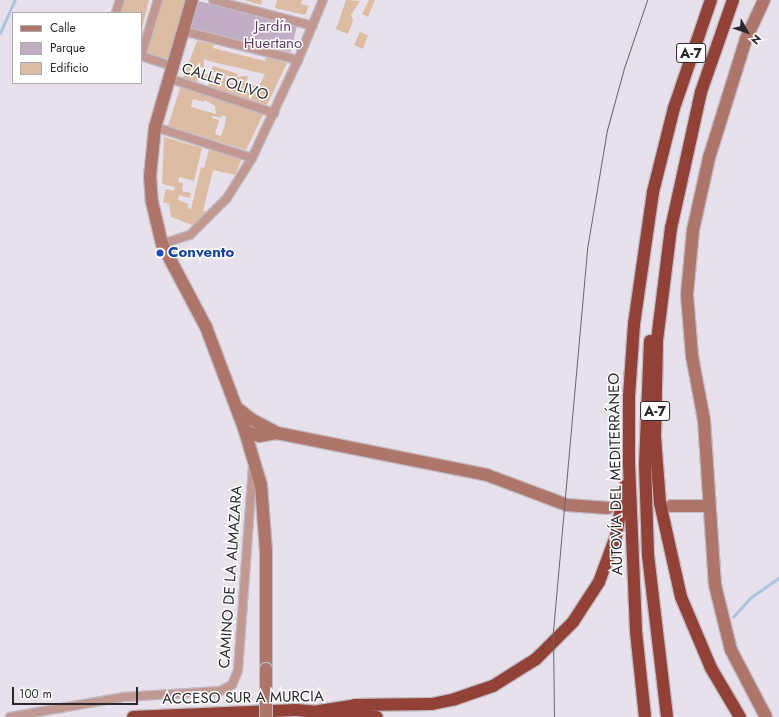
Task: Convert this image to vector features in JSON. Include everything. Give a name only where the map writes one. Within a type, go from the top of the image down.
[{"type":"highway","name":"AUTOVÍA DEL MEDITERRÁNEO","points":[[646,717],[636,624],[629,460],[628,396],[634,324],[652,199],[674,108],[711,0]]},
{"type":"highway","name":"A-7","points":[[733,0],[701,92],[672,221],[662,295],[656,383],[657,471],[665,528],[681,597],[711,668],[740,717]]},
{"type":"highway","points":[[667,717],[648,555],[645,464],[647,379],[654,301],[665,228],[701,92]]},
{"type":"highway","points":[[319,711],[355,705],[432,704],[455,699],[493,686],[536,659],[573,622],[599,582],[616,536],[629,460]]},
{"type":"highway","name":"ACCESO SUR A MURCIA","points":[[133,717],[247,710],[319,711],[377,717]]},
{"type":"street","points":[[116,12],[120,0]]},
{"type":"street","points":[[142,53],[158,0]]},
{"type":"street","points":[[192,0],[169,72],[155,127],[150,176],[152,202],[162,244],[206,327],[245,431],[261,485],[265,521],[266,717]]},
{"type":"street","points":[[213,0],[314,26]]},
{"type":"street","points":[[162,244],[190,235],[227,198],[252,158],[274,113],[314,26],[323,0]]},
{"type":"street","points":[[764,0],[746,39],[711,151],[693,230],[687,295],[692,356],[704,420],[708,506],[715,586],[731,650],[766,717]]},
{"type":"street","points":[[183,31],[298,60]]},
{"type":"street","name":"CALLE OLIVO","points":[[142,57],[169,72],[274,113]]},
{"type":"street","points":[[155,127],[252,158]]},
{"type":"street","points":[[235,404],[272,434]]},
{"type":"street","points":[[245,431],[251,424],[258,423]]},
{"type":"street","points":[[245,431],[253,435],[272,434],[487,475],[567,505],[608,508]]},
{"type":"street","points":[[254,459],[256,447],[272,434]]},
{"type":"street","name":"CAMINO DE LA ALMAZARA","points":[[10,717],[124,697],[220,691],[232,685],[238,670],[254,459]]},
{"type":"street","points":[[671,506],[708,506]]},
{"type":"green space","name":"Jardín Huertano","points":[[193,0],[297,24],[291,52],[186,28]]},
{"type":"building","points":[[124,0],[149,0],[142,28],[142,12],[120,12]]},
{"type":"building","points":[[162,0],[186,0],[168,58],[164,59],[149,55],[146,51]]},
{"type":"building","points":[[244,0],[262,0],[261,5]]},
{"type":"building","points":[[277,0],[302,0],[301,4],[309,6],[305,15],[275,8]]},
{"type":"building","points":[[346,0],[360,1],[351,15],[353,21],[348,34],[336,29]]},
{"type":"building","points":[[369,0],[375,0],[368,17],[362,14]]},
{"type":"building","points":[[360,32],[368,35],[363,49],[354,45]]},
{"type":"building","points":[[197,41],[214,44],[213,48],[265,61],[266,57],[287,63],[267,105],[207,86],[213,80],[199,78],[197,82],[183,78]],"holes":[[[204,59],[209,61],[265,74],[259,86],[249,84],[248,87],[245,86],[248,77],[245,76],[236,77],[238,74],[213,66],[211,71],[220,74],[218,78],[197,71],[197,68],[204,67]],[[226,75],[236,78],[234,84],[225,80]]]},
{"type":"building","points":[[181,85],[196,90],[196,93],[199,94],[200,91],[265,111],[246,150],[168,126]],"holes":[[[193,99],[204,102],[205,100],[215,106],[216,114],[191,107]],[[222,115],[226,117],[221,136],[215,134],[219,120],[212,118],[212,116],[221,118]]]},
{"type":"building","points":[[164,137],[202,148],[194,181],[179,177],[178,182],[183,183],[182,191],[191,193],[190,198],[179,195],[178,200],[188,204],[188,208],[191,209],[201,167],[204,168],[209,149],[242,158],[235,175],[213,170],[203,211],[208,212],[195,226],[171,217],[169,204],[163,202],[166,189],[174,191],[175,187],[162,184]]},
{"type":"waterway","points":[[0,33],[15,0]]},
{"type":"waterway","points":[[733,617],[750,598],[779,578]]},
{"type":"tunnel","points":[[608,508],[671,506]]},
{"type":"tram line","points":[[554,717],[553,631],[587,249],[607,130],[624,68],[647,0]]},
{"type":"place","name":"Convento","points":[[160,253]]}]
